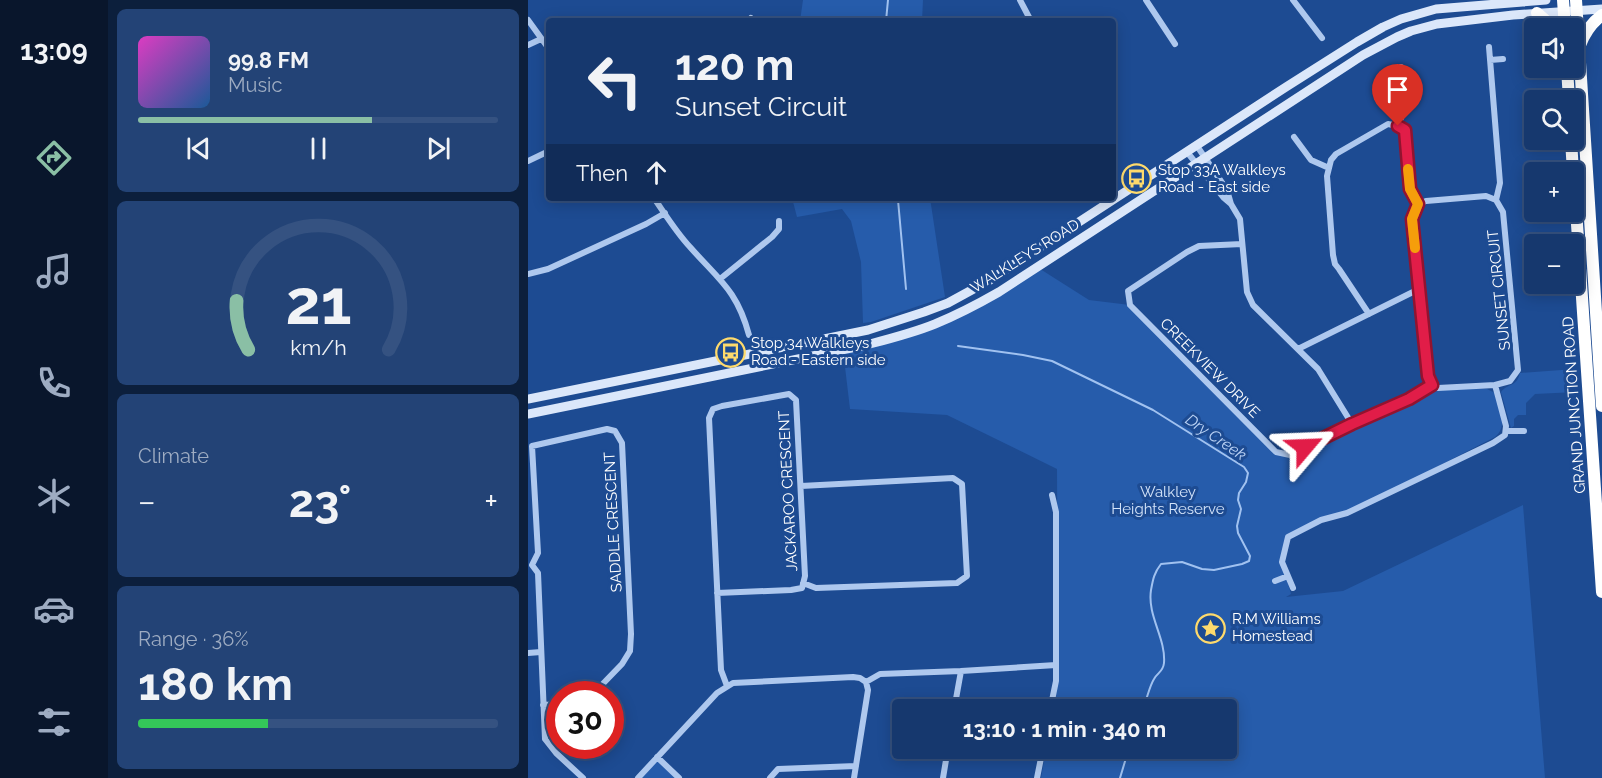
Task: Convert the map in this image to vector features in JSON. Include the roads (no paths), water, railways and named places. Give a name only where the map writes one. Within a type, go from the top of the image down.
[{"type":"highway","points":[[1538,13],[1543,18]]},
{"type":"highway","points":[[1584,36],[1595,20],[1602,15]]},
{"type":"highway","name":"GRAND JUNCTION ROAD","points":[[1581,78],[1602,406]]},
{"type":"highway","name":"GRAND JUNCTION ROAD","points":[[1577,222],[1602,592]]},
{"type":"main road","name":"WALKLEYS ROAD","points":[[1116,198],[1347,48],[1393,22],[1446,8],[1546,0]]},
{"type":"main road","name":"WALKLEYS ROAD","points":[[528,414],[866,345],[933,325],[999,292],[1363,55],[1397,37],[1437,24],[1538,13],[1563,6],[1576,5],[1602,9]]},
{"type":"main road","name":"WALKLEYS ROAD","points":[[528,399],[868,330],[924,312],[948,303],[990,280],[1112,201]]},
{"type":"street","points":[[1020,0],[1029,18]]},
{"type":"street","points":[[1146,0],[1175,44]]},
{"type":"street","points":[[1293,0],[1322,38]]},
{"type":"street","points":[[528,20],[546,45]]},
{"type":"street","points":[[528,45],[541,39]]},
{"type":"street","points":[[1293,588],[1282,562],[1288,537],[1321,519],[1347,513],[1505,435],[1505,419],[1495,385],[1438,388],[1432,385],[1428,376],[1412,219],[1418,204],[1426,201],[1486,196],[1496,200],[1500,183],[1489,47]]},
{"type":"street","points":[[1490,60],[1503,59]]},
{"type":"street","points":[[1398,126],[1406,107],[1401,67]]},
{"type":"street","points":[[1369,314],[1335,264],[1328,187],[1331,160],[1336,154],[1388,124],[1398,126],[1405,130],[1410,189],[1418,204]]},
{"type":"street","points":[[1294,137],[1311,160],[1329,168]]},
{"type":"street","points":[[1197,146],[1227,190],[1231,204],[1240,219],[1247,292],[1253,305],[1318,369],[1352,424]]},
{"type":"street","points":[[1187,152],[1231,204]]},
{"type":"street","points":[[528,161],[546,153]]},
{"type":"street","name":"SUNSET CIRCUIT","points":[[1495,385],[1510,381],[1518,370],[1503,212],[1496,200]]},
{"type":"street","points":[[657,201],[690,248],[720,279],[737,302],[749,335]]},
{"type":"street","points":[[528,274],[548,270],[646,224],[664,213]]},
{"type":"street","points":[[720,279],[772,237],[779,229],[779,221]]},
{"type":"street","name":"CREEKVIEW DRIVE","points":[[1242,243],[1199,246],[1187,252],[1128,291],[1130,305],[1276,452],[1290,455],[1409,399],[1432,385]]},
{"type":"street","points":[[1298,349],[1419,290]]},
{"type":"street","name":"JACKAROO CRESCENT","points":[[717,593],[802,588],[805,576],[796,400],[789,394],[723,406],[713,409],[709,418],[720,670],[727,686]]},
{"type":"street","name":"SADDLE CRESCENT","points":[[583,778],[556,753],[545,739],[538,573],[530,565],[538,553],[530,446],[607,429],[615,431],[622,442],[631,634],[630,651],[622,664],[606,681]]},
{"type":"street","points":[[1506,431],[1524,430]]},
{"type":"street","points":[[801,486],[953,478],[962,484],[967,576],[957,583],[816,588],[803,583]]},
{"type":"street","points":[[1052,495],[1056,512],[1056,681],[1052,699]]},
{"type":"street","points":[[1275,581],[1288,576]]},
{"type":"street","points":[[528,653],[541,652]]},
{"type":"street","points":[[866,682],[880,674],[1056,665]]},
{"type":"street","points":[[956,699],[961,671]]},
{"type":"street","points":[[638,778],[717,693],[733,683],[854,677],[866,682],[868,690],[854,778]]},
{"type":"street","points":[[657,757],[679,778]]},
{"type":"street","points":[[943,778],[946,759]]},
{"type":"street","points":[[1037,778],[1041,759]]},
{"type":"street","points":[[770,778],[778,769],[856,766]]},
{"type":"waterway","name":"Dry Creek","points":[[886,18],[888,0]]},
{"type":"waterway","name":"Dry Creek","points":[[898,201],[906,289]]},
{"type":"waterway","name":"Dry Creek","points":[[958,346],[1052,361],[1153,410],[1244,467],[1248,473],[1246,482],[1239,493],[1238,500],[1241,509],[1237,526],[1238,533],[1250,556],[1249,561],[1214,570],[1202,569],[1182,562],[1161,564],[1155,573],[1150,600],[1162,645],[1164,663],[1152,682],[1146,699]]},
{"type":"waterway","name":"Dry Creek","points":[[1120,778],[1126,759]]},
{"type":"place","name":"Stop 33A Walkleys Road - East side","points":[[1137,179]]},
{"type":"place","name":"Stop 34 Walkleys Road - Eastern side","points":[[730,352]]},
{"type":"place","name":"R.M Williams Homestead","points":[[1211,628]]},
{"type":"park label","name":"Walkley Heights Reserve","points":[[1168,500]]}]
